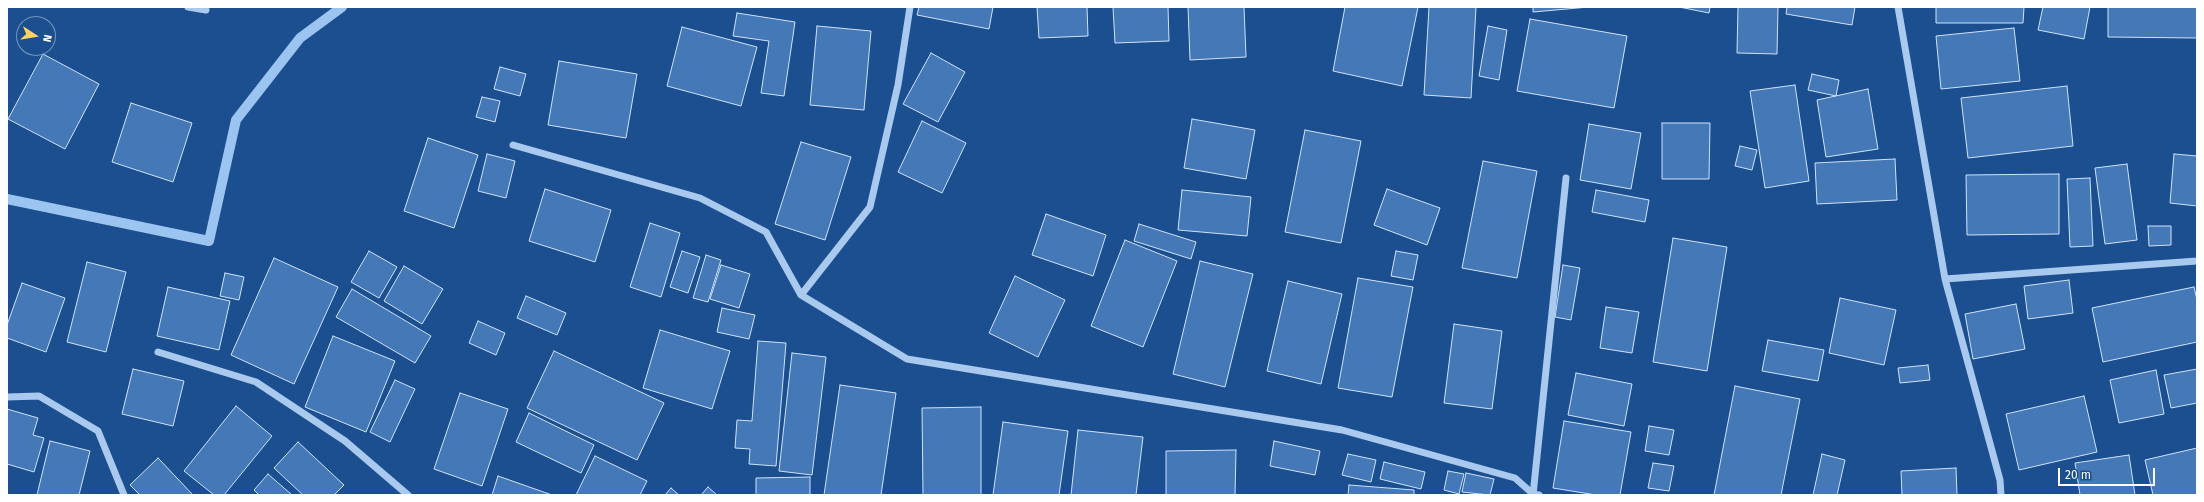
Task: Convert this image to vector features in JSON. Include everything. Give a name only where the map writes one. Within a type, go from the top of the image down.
[{"type":"street","points":[[188,7],[206,10]]},
{"type":"street","points":[[802,295],[870,208],[898,85],[910,7]]},
{"type":"street","points":[[1898,7],[1945,279],[2000,480],[2000,495]]},
{"type":"street","points":[[513,145],[700,198],[766,232],[802,295],[907,359],[1342,430],[1515,478],[1535,495]]},
{"type":"street","points":[[1535,495],[1566,178]]},
{"type":"street","points":[[1945,279],[2197,261]]},
{"type":"street","points":[[158,352],[256,382],[345,441],[408,495]]},
{"type":"street","points":[[7,397],[40,396],[98,431],[124,495]]},
{"type":"building","points":[[919,7],[993,7],[989,29],[917,15]]},
{"type":"building","points":[[1037,7],[1087,7],[1088,36],[1039,38]]},
{"type":"building","points":[[1113,7],[1168,7],[1169,41],[1115,43]]},
{"type":"building","points":[[1188,7],[1244,7],[1246,57],[1190,60]]},
{"type":"building","points":[[1345,7],[1418,7],[1402,86],[1333,71]]},
{"type":"building","points":[[1429,7],[1476,7],[1471,98],[1424,95]]},
{"type":"building","points":[[1533,7],[1589,7],[1533,12]]},
{"type":"building","points":[[1679,7],[1710,7],[1709,13]]},
{"type":"building","points":[[1738,7],[1778,7],[1777,54],[1737,53]]},
{"type":"building","points":[[1787,7],[1855,7],[1852,25],[1786,14]]},
{"type":"building","points":[[1936,7],[2024,7],[2023,23],[1936,23]]},
{"type":"building","points":[[2043,7],[2090,7],[2084,39],[2038,30]]},
{"type":"building","points":[[2108,7],[2197,7],[2197,38],[2108,37]]},
{"type":"building","points":[[737,13],[795,22],[784,96],[761,93],[769,41],[733,36]]},
{"type":"building","points":[[1530,19],[1627,36],[1614,108],[1517,91]]},
{"type":"building","points":[[817,26],[871,31],[864,110],[810,105]]},
{"type":"building","points":[[1488,26],[1507,30],[1499,80],[1479,76]]},
{"type":"building","points":[[682,27],[757,47],[741,106],[667,86]]},
{"type":"building","points":[[2014,28],[2020,81],[1941,89],[1936,36]]},
{"type":"building","points":[[931,53],[965,72],[938,122],[903,104]]},
{"type":"building","points":[[42,56],[47,56],[99,84],[65,149],[8,119]]},
{"type":"building","points":[[559,61],[637,74],[626,138],[548,125]]},
{"type":"building","points":[[500,67],[526,74],[520,96],[494,89]]},
{"type":"building","points":[[1812,74],[1839,80],[1836,96],[1808,90]]},
{"type":"building","points":[[1795,85],[1809,181],[1765,188],[1750,91]]},
{"type":"building","points":[[2067,86],[2073,146],[1968,158],[1961,98]]},
{"type":"building","points":[[1868,89],[1878,149],[1826,157],[1817,100]]},
{"type":"building","points":[[482,97],[500,101],[495,122],[476,117]]},
{"type":"building","points":[[131,103],[192,123],[173,182],[112,162]]},
{"type":"building","points":[[1192,119],[1255,130],[1246,179],[1184,168]]},
{"type":"building","points":[[922,121],[966,143],[942,193],[898,172]]},
{"type":"building","points":[[1662,123],[1710,123],[1709,179],[1662,179]]},
{"type":"building","points":[[1589,124],[1641,133],[1631,189],[1580,180]]},
{"type":"building","points":[[1305,130],[1361,141],[1341,243],[1285,232]]},
{"type":"building","points":[[428,138],[478,155],[454,228],[404,211]]},
{"type":"building","points":[[801,142],[851,157],[825,240],[775,224]]},
{"type":"building","points":[[1740,146],[1757,150],[1752,170],[1735,166]]},
{"type":"building","points":[[487,154],[515,161],[506,198],[478,191]]},
{"type":"building","points":[[2174,154],[2197,156],[2197,206],[2170,203]]},
{"type":"building","points":[[1895,159],[1897,200],[1817,204],[1815,163]]},
{"type":"building","points":[[1483,161],[1537,171],[1517,278],[1462,268]]},
{"type":"building","points":[[2127,164],[2137,240],[2105,244],[2095,168]]},
{"type":"building","points":[[2059,174],[2059,234],[1967,235],[1966,175]]},
{"type":"building","points":[[2090,178],[2093,246],[2070,247],[2067,179]]},
{"type":"building","points":[[545,189],[611,210],[595,262],[529,241]]},
{"type":"building","points":[[1387,189],[1440,208],[1427,245],[1374,225]]},
{"type":"building","points":[[1182,190],[1251,197],[1247,236],[1178,230]]},
{"type":"building","points":[[1596,190],[1649,200],[1645,222],[1592,212]]},
{"type":"building","points":[[1046,214],[1106,235],[1093,276],[1032,255]]},
{"type":"building","points":[[650,223],[680,233],[661,297],[630,287]]},
{"type":"building","points":[[1139,224],[1196,242],[1191,259],[1134,241]]},
{"type":"building","points":[[2148,226],[2171,226],[2171,245],[2149,246]]},
{"type":"building","points":[[1673,238],[1727,247],[1707,371],[1653,362]]},
{"type":"building","points":[[1125,240],[1177,261],[1143,347],[1091,326]]},
{"type":"building","points":[[369,251],[397,267],[379,298],[351,282]]},
{"type":"building","points":[[682,251],[700,257],[688,293],[670,287]]},
{"type":"building","points":[[1396,251],[1418,255],[1413,280],[1391,276]]},
{"type":"building","points":[[706,255],[721,260],[708,302],[693,298]]},
{"type":"building","points":[[274,258],[338,287],[294,384],[231,355]]},
{"type":"building","points":[[1200,261],[1253,274],[1225,387],[1173,374]]},
{"type":"building","points":[[87,262],[126,272],[106,352],[67,342]]},
{"type":"building","points":[[721,265],[750,274],[739,308],[710,299]]},
{"type":"building","points":[[1563,265],[1580,268],[1571,320],[1555,317]]},
{"type":"building","points":[[404,266],[443,289],[422,324],[384,301]]},
{"type":"building","points":[[225,273],[244,277],[239,300],[220,296]]},
{"type":"building","points":[[1015,276],[1065,300],[1038,357],[989,333]]},
{"type":"building","points":[[1358,278],[1413,287],[1392,397],[1338,388]]},
{"type":"building","points":[[2069,280],[2073,313],[2028,319],[2024,286]]},
{"type":"building","points":[[1288,281],[1342,294],[1321,384],[1267,371]]},
{"type":"building","points":[[22,283],[65,298],[46,352],[7,338],[7,325]]},
{"type":"building","points":[[168,287],[230,301],[219,350],[157,336]]},
{"type":"building","points":[[2194,287],[2197,300],[2197,342],[2103,362],[2092,308]]},
{"type":"building","points":[[352,289],[431,336],[415,363],[336,317]]},
{"type":"building","points":[[526,296],[566,313],[557,335],[517,318]]},
{"type":"building","points":[[1840,298],[1896,310],[1884,365],[1829,353]]},
{"type":"building","points":[[2016,304],[2025,349],[1973,359],[1965,314]]},
{"type":"building","points":[[1606,307],[1639,312],[1632,353],[1600,348]]},
{"type":"building","points":[[722,308],[755,315],[749,339],[717,332]]},
{"type":"building","points":[[478,321],[505,333],[496,355],[469,343]]},
{"type":"building","points":[[1454,324],[1502,331],[1492,409],[1444,403]]},
{"type":"building","points":[[660,330],[730,351],[712,409],[643,388]]},
{"type":"building","points":[[333,336],[395,361],[366,432],[305,407]]},
{"type":"building","points":[[1768,340],[1824,350],[1818,381],[1762,371]]},
{"type":"building","points":[[758,341],[786,343],[776,466],[749,464],[750,449],[735,448],[737,420],[752,421]]},
{"type":"building","points":[[554,351],[664,403],[637,460],[527,408]]},
{"type":"building","points":[[792,353],[826,357],[812,475],[779,471]]},
{"type":"building","points":[[1928,365],[1930,380],[1900,383],[1898,368]]},
{"type":"building","points":[[133,369],[184,381],[173,426],[122,414]]},
{"type":"building","points":[[2197,369],[2197,403],[2171,408],[2164,375]]},
{"type":"building","points":[[2156,370],[2164,414],[2119,423],[2110,380]]},
{"type":"building","points":[[1576,373],[1632,384],[1624,426],[1568,415]]},
{"type":"building","points":[[395,380],[415,389],[390,442],[370,432]]},
{"type":"building","points":[[840,385],[896,393],[881,495],[824,495]]},
{"type":"building","points":[[1735,386],[1800,399],[1781,495],[1714,495]]},
{"type":"building","points":[[460,393],[508,409],[482,486],[434,469]]},
{"type":"building","points":[[2084,396],[2097,452],[2019,470],[2006,414]]},
{"type":"building","points":[[236,406],[272,436],[224,495],[214,495],[184,471]]},
{"type":"building","points":[[981,407],[981,495],[923,495],[922,408]]},
{"type":"building","points":[[7,409],[38,418],[33,435],[44,438],[34,472],[7,464]]},
{"type":"building","points":[[529,413],[594,445],[581,473],[516,442]]},
{"type":"building","points":[[1564,421],[1631,432],[1620,495],[1596,495],[1553,488]]},
{"type":"building","points":[[1003,422],[1068,431],[1059,495],[993,495]]},
{"type":"building","points":[[1649,426],[1674,430],[1669,455],[1645,451]]},
{"type":"building","points":[[1078,430],[1143,437],[1136,495],[1071,495]]},
{"type":"building","points":[[50,441],[90,451],[79,495],[37,495]]},
{"type":"building","points":[[1274,441],[1320,451],[1315,475],[1270,466]]},
{"type":"building","points":[[298,442],[344,485],[334,495],[303,495],[274,468]]},
{"type":"building","points":[[2197,448],[2197,495],[2153,495],[2145,460]]},
{"type":"building","points":[[1236,450],[1235,495],[1166,495],[1166,451]]},
{"type":"building","points":[[1348,454],[1376,460],[1371,482],[1342,475]]},
{"type":"building","points":[[1822,454],[1845,460],[1837,495],[1813,495]]},
{"type":"building","points":[[2129,455],[2135,495],[2080,495],[2075,463]]},
{"type":"building","points":[[595,456],[647,481],[640,495],[576,495]]},
{"type":"building","points":[[158,458],[193,495],[140,495],[130,485]]},
{"type":"building","points":[[1384,462],[1425,472],[1421,489],[1380,479]]},
{"type":"building","points":[[1653,463],[1674,466],[1669,491],[1648,488]]},
{"type":"building","points":[[1956,468],[1957,495],[1902,495],[1901,471]]},
{"type":"building","points":[[1448,471],[1464,474],[1459,494],[1444,490]]},
{"type":"building","points":[[1466,473],[1494,479],[1490,495],[1462,492]]},
{"type":"building","points":[[268,474],[292,495],[259,495],[254,490]]},
{"type":"building","points":[[498,476],[552,495],[492,495]]},
{"type":"building","points":[[810,477],[810,495],[756,495],[756,478]]},
{"type":"building","points":[[1349,485],[1414,490],[1414,495],[1348,495]]},
{"type":"building","points":[[708,487],[717,495],[701,495]]},
{"type":"building","points":[[671,488],[679,495],[665,495]]},
{"type":"waterway","points":[[7,199],[209,241],[236,120],[300,38],[342,7]]}]
